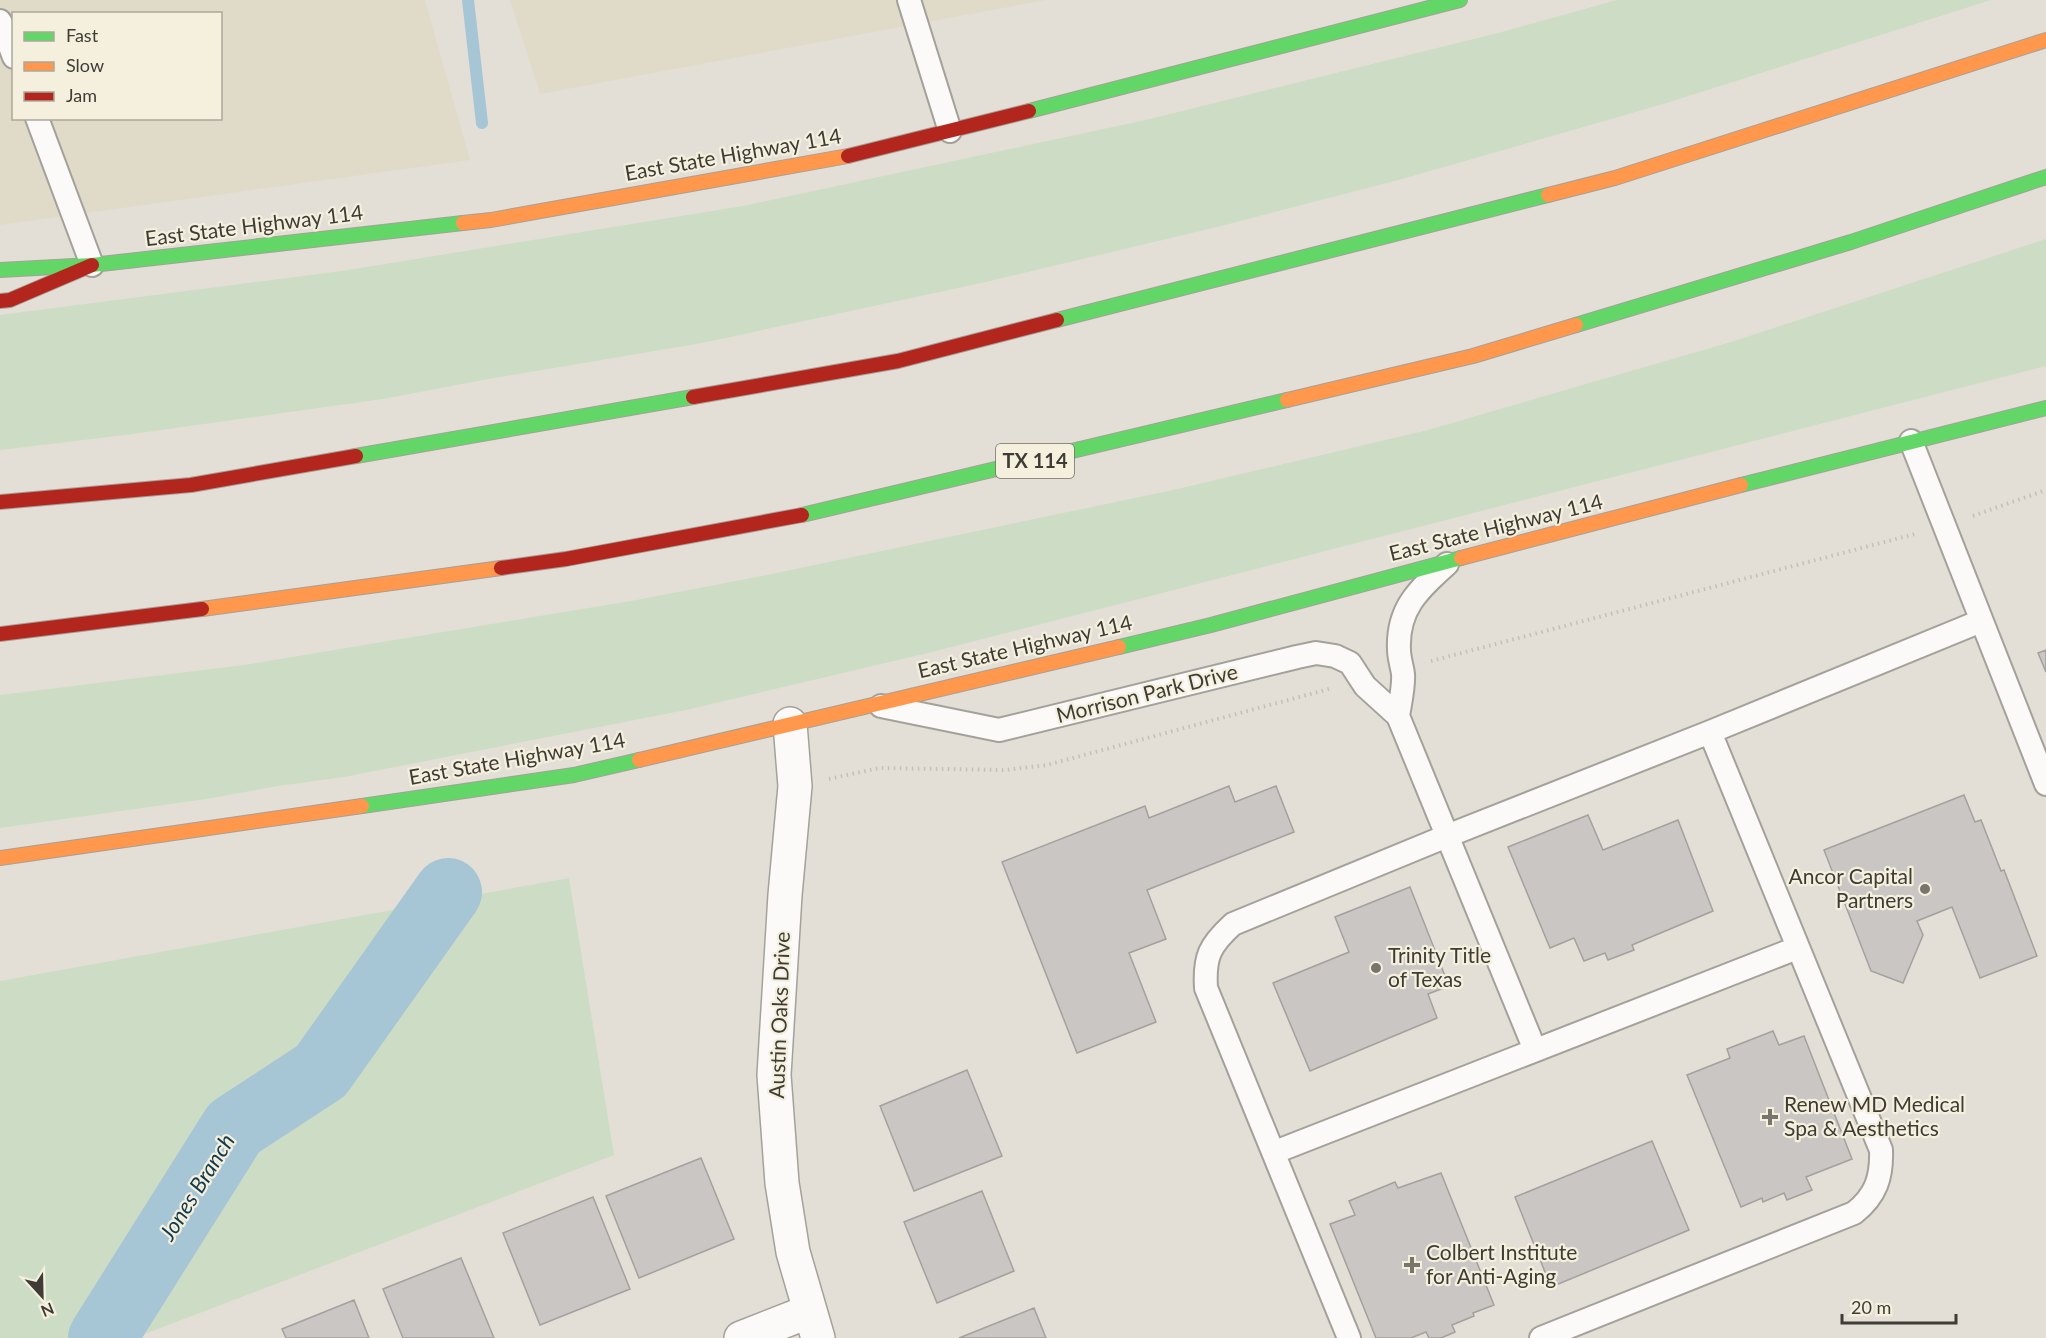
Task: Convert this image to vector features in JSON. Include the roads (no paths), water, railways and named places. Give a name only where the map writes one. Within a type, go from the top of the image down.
[{"type":"main road","name":"East State Highway 114","points":[[0,270],[92,265],[490,220],[835,159],[1460,0]]},
{"type":"main road","points":[[0,502],[191,484],[898,361],[1615,178],[2046,40]]},
{"type":"main road","name":"TX 114","points":[[0,634],[566,559],[816,512],[1473,356],[1851,242],[2046,177]]},
{"type":"main road","points":[[0,301],[10,300],[92,265]]},
{"type":"main road","name":"East State Highway 114","points":[[0,858],[574,774],[1211,625],[1911,441],[2046,408]]},
{"type":"street","name":"Austin Oaks Drive","points":[[790,724],[795,786],[785,895],[774,1075],[782,1183],[793,1252],[814,1325]]},
{"type":"street","points":[[741,1338],[814,1325]]},
{"type":"lane","points":[[909,0],[950,131]]},
{"type":"lane","points":[[0,21],[12,52]]},
{"type":"lane","points":[[38,120],[92,265]]},
{"type":"lane","points":[[1911,441],[2046,784]]},
{"type":"lane","name":"Morrison Park Drive","points":[[1398,716],[1403,674],[1399,651],[1400,631],[1405,611],[1416,592],[1451,561]]},
{"type":"lane","points":[[1349,1338],[1206,987],[1204,966],[1216,939],[1233,924],[1981,621]]},
{"type":"lane","name":"Morrison Park Drive","points":[[873,705],[999,730],[1316,653],[1335,656],[1350,663],[1365,686],[1398,716],[1535,1050]]},
{"type":"lane","points":[[1541,1338],[1854,1213],[1868,1202],[1882,1171],[1881,1150],[1710,732]]},
{"type":"lane","points":[[1275,1152],[1797,948]]},
{"type":"waterway","name":"Jones Branch","points":[[468,0],[482,123]]},
{"type":"waterway","name":"Jones Branch","points":[[102,1338],[234,1128],[321,1071],[448,892]]},
{"type":"place","name":"Ancor Capital Partners","points":[[1925,889]]},
{"type":"place","name":"Trinity Title of Texas","points":[[1376,968]]},
{"type":"place","name":"Renew MD Medical Spa & Aesthetics","points":[[1770,1117]]},
{"type":"place","name":"Colbert Institute for Anti-Aging","points":[[1412,1265]]}]
